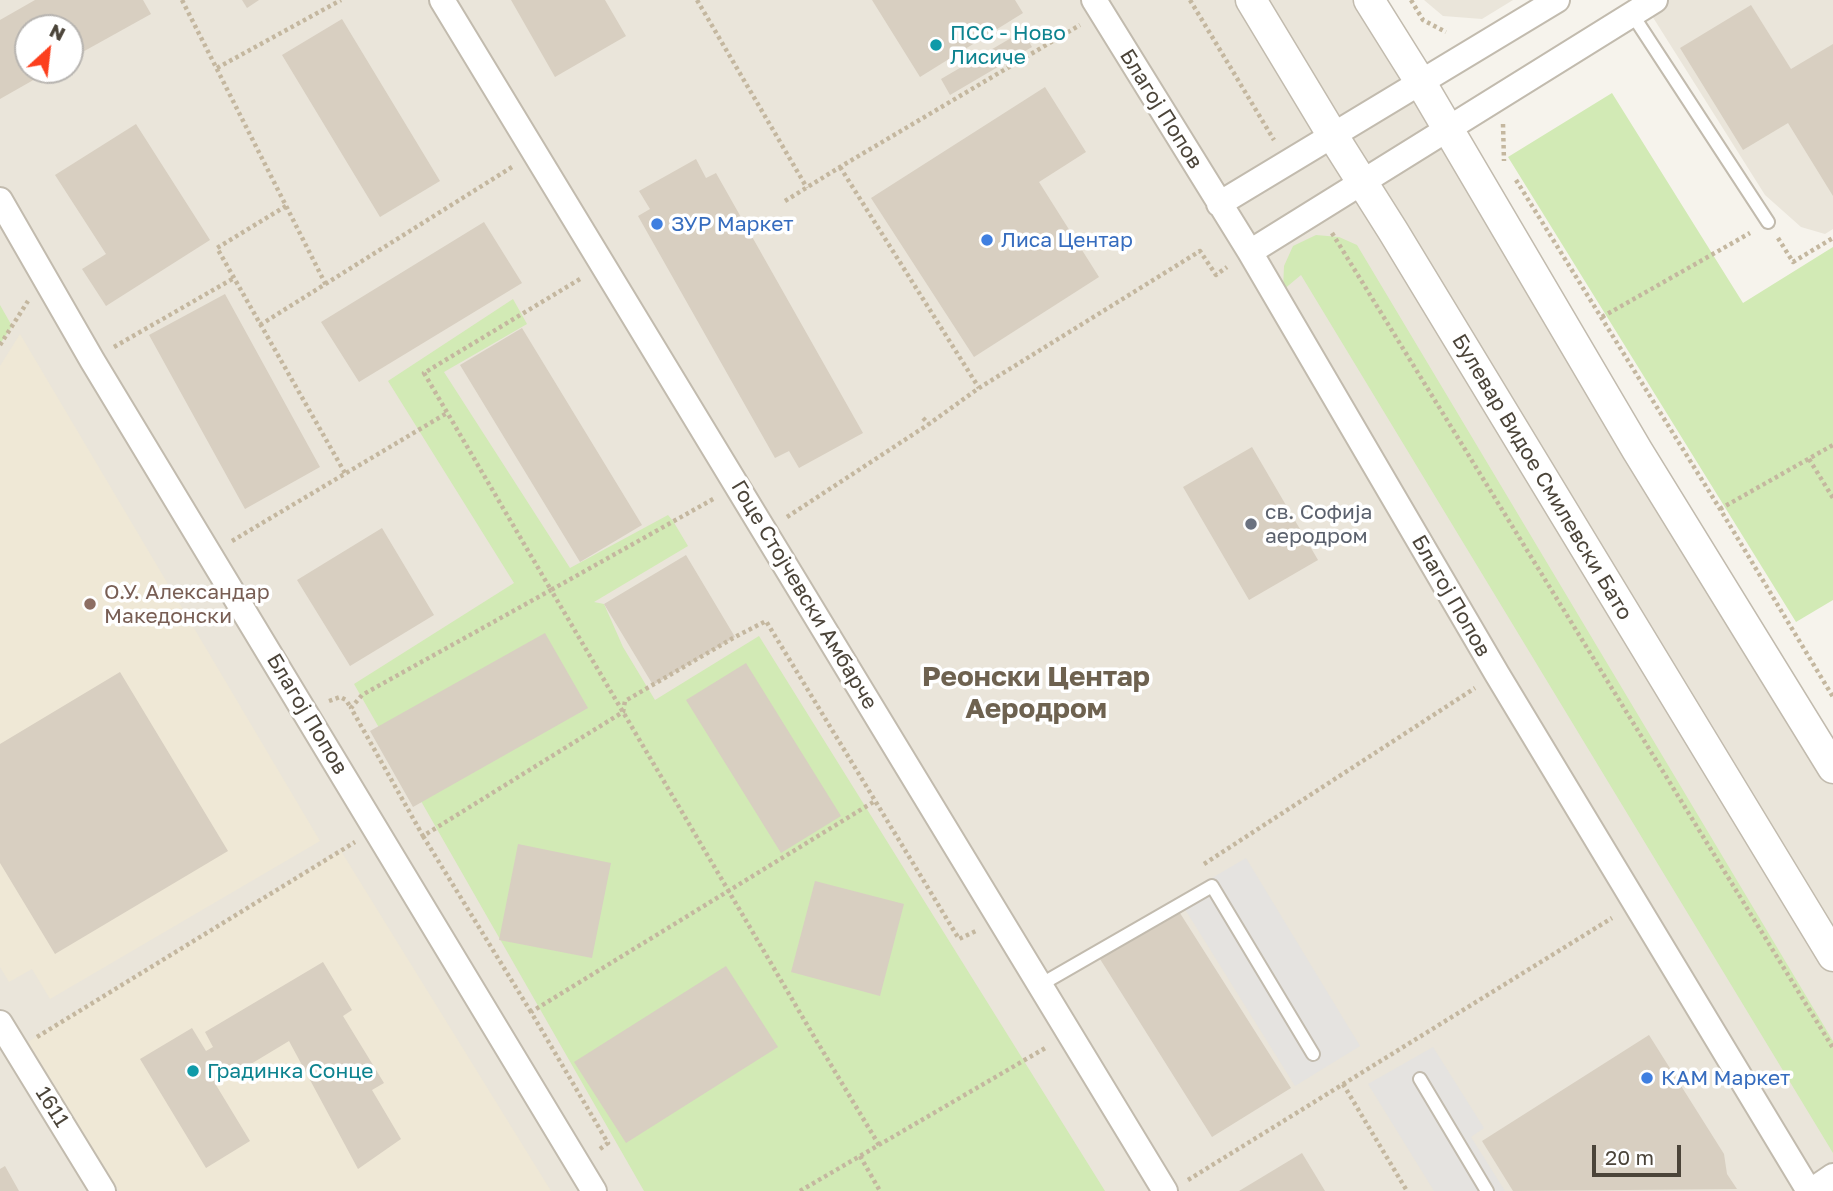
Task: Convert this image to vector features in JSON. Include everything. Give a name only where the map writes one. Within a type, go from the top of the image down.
[{"type":"street","name":"Гоце Стојчевски Амбарче","points":[[442,0],[1040,985],[1173,1187]]},
{"type":"street","name":"Булевар Видое Смилевски Бато","points":[[1251,0],[1833,956]]},
{"type":"street","points":[[1369,0],[1448,128],[1637,450],[1833,768]]},
{"type":"street","points":[[1219,204],[1557,0]]},
{"type":"street","points":[[1250,252],[1655,0]]},
{"type":"street","name":"Благој Попов","points":[[1098,6],[1250,252],[1497,674],[1810,1191]]},
{"type":"street","name":"Благој Попов","points":[[0,200],[92,360],[594,1191]]},
{"type":"street","name":"1611","points":[[0,1023],[103,1191]]},
{"type":"street","points":[[1810,1191],[1833,1176]]},
{"type":"lane","points":[[1632,14],[1768,222]]},
{"type":"lane","points":[[1040,985],[1212,886],[1313,1054]]},
{"type":"lane","points":[[1420,1079],[1487,1191]]},
{"type":"path","points":[[183,0],[326,285]]},
{"type":"path","points":[[217,68],[341,0]]},
{"type":"path","points":[[697,0],[807,188]]},
{"type":"path","points":[[1190,0],[1279,148]]},
{"type":"path","points":[[1411,0],[1423,20],[1446,32]]},
{"type":"path","points":[[785,201],[1098,6]]},
{"type":"path","points":[[1503,123],[1503,159],[1833,697]]},
{"type":"path","points":[[260,325],[535,153]]},
{"type":"path","points":[[840,166],[979,388]]},
{"type":"path","points":[[286,206],[216,248],[345,473]]},
{"type":"path","points":[[1601,317],[1768,222],[1793,262],[1833,238]]},
{"type":"path","points":[[1326,223],[1833,1048]]},
{"type":"path","points":[[766,531],[979,388],[1200,251],[1216,275],[1250,252]]},
{"type":"path","points":[[603,264],[424,373],[879,1145]]},
{"type":"path","points":[[0,345],[43,277]]},
{"type":"path","points":[[92,360],[234,278]]},
{"type":"path","points":[[210,554],[447,413]]},
{"type":"path","points":[[923,418],[929,424]]},
{"type":"path","points":[[1720,509],[1833,445]]},
{"type":"path","points":[[1809,460],[1833,498]]},
{"type":"path","points":[[592,1156],[608,1143],[423,836],[351,708],[362,695],[737,485]]},
{"type":"path","points":[[423,836],[623,712],[625,701],[766,621],[959,939],[981,929]]},
{"type":"path","points":[[1202,866],[1497,674]]},
{"type":"path","points":[[531,1013],[875,801]]},
{"type":"path","points":[[16,1049],[376,829]]},
{"type":"path","points":[[1173,1187],[1635,904]]},
{"type":"path","points":[[800,1191],[1051,1044]]},
{"type":"path","points":[[1343,1084],[1407,1191]]},
{"type":"path","points":[[860,1156],[880,1191]]},
{"type":"shaded area","points":[[0,0],[1369,0],[1833,768],[1833,1191],[0,1191]]},
{"type":"shaded area","points":[[1424,0],[1513,0],[1482,19],[1443,16]]},
{"type":"shaded area","points":[[1642,0],[1833,0],[1833,229],[1825,234],[1801,227],[1765,195]]},
{"type":"shaded area","name":"О.У. Александар Македонски","points":[[20,334],[320,841],[50,999],[32,969],[9,982],[0,967],[0,366]]},
{"type":"shaded area","points":[[341,851],[551,1191],[119,1191],[28,1042]]},
{"type":"shaded area","points":[[1246,858],[1360,1046],[1295,1086],[1178,898]]},
{"type":"shaded area","points":[[1433,1047],[1484,1128],[1471,1137],[1505,1191],[1434,1191],[1368,1084]]},
{"type":"green space","points":[[1612,93],[1743,303],[1833,247],[1833,600],[1796,622],[1508,157]]},
{"type":"green space","points":[[1316,235],[1339,237],[1357,245],[1833,1041],[1833,1153],[1301,275],[1283,290],[1284,266],[1293,246]]},
{"type":"green space","points":[[513,299],[527,324],[444,372],[570,568],[668,515],[673,521],[688,546],[594,602],[604,604],[623,647],[655,700],[759,636],[1105,1191],[644,1191],[354,684],[514,583],[388,381]]},
{"type":"green space","points":[[0,305],[12,326],[0,344]]},
{"type":"building","points":[[35,0],[143,0],[151,14],[84,51],[84,14],[14,14],[14,84],[26,84],[0,99],[0,20]]},
{"type":"building","points":[[242,0],[259,0],[247,8]]},
{"type":"building","points":[[511,0],[605,0],[626,36],[555,77]]},
{"type":"building","name":"ПСС - Ново Лисиче","points":[[872,0],[1015,0],[1023,13],[920,77]]},
{"type":"building","points":[[1751,5],[1791,69],[1833,44],[1833,196],[1788,123],[1743,150],[1680,48]]},
{"type":"building","points":[[342,19],[440,181],[380,217],[282,55]]},
{"type":"building","points":[[1023,31],[1032,47],[950,95],[941,79]]},
{"type":"building","name":"Лиса Центар","points":[[1045,87],[1086,152],[1039,182],[1099,277],[974,357],[871,198]]},
{"type":"building","points":[[136,124],[210,240],[106,306],[82,269],[106,254],[55,175]]},
{"type":"building","points":[[696,159],[706,178],[716,173],[863,433],[799,468],[789,451],[775,458],[638,216],[650,209],[639,191]]},
{"type":"building","points":[[484,222],[522,283],[359,382],[321,322]]},
{"type":"building","points":[[225,294],[320,467],[245,509],[149,335]]},
{"type":"building","points":[[522,328],[642,525],[580,562],[460,365]]},
{"type":"building","name":"св. Софија аеродром","points":[[1252,447],[1318,560],[1249,600],[1183,487]]},
{"type":"building","points":[[382,528],[434,615],[350,666],[297,580]]},
{"type":"building","points":[[686,555],[735,637],[653,685],[604,604]]},
{"type":"building","points":[[545,633],[588,708],[413,807],[370,731]]},
{"type":"building","points":[[746,663],[841,816],[781,853],[686,700]]},
{"type":"building","points":[[120,672],[228,851],[55,954],[0,863],[0,744]]},
{"type":"building","points":[[518,844],[611,863],[592,958],[499,940]]},
{"type":"building","points":[[815,881],[904,904],[880,996],[791,972]]},
{"type":"building","points":[[1178,910],[1291,1088],[1212,1137],[1100,959]]},
{"type":"building","name":"Градинка Сонце","points":[[323,962],[352,1010],[343,1016],[384,1083],[372,1090],[401,1139],[358,1169],[289,1041],[216,1085],[250,1141],[206,1168],[140,1059],[192,1028],[206,1051],[213,1047],[205,1032]]},
{"type":"building","points":[[726,966],[778,1047],[626,1143],[574,1062]]},
{"type":"building","points":[[1649,1035],[1724,1154],[1727,1174],[1737,1189],[1513,1191],[1482,1141]]},
{"type":"building","points":[[1302,1153],[1325,1191],[1239,1191]]},
{"type":"building","points":[[5,1166],[19,1191],[0,1191],[0,1169]]},
{"type":"place","name":"ПСС - Ново Лисиче","points":[[936,45]]},
{"type":"place","name":"ЗУР Маркет","points":[[657,224]]},
{"type":"place","name":"Лиса Центар","points":[[987,240]]},
{"type":"place","name":"св. Софија аеродром","points":[[1251,524]]},
{"type":"place","name":"О.У. Александар Македонски","points":[[90,604]]},
{"type":"place","name":"Градинка Сонце","points":[[193,1071]]},
{"type":"place","name":"КАМ Маркет","points":[[1647,1078]]},
{"type":"district","name":"Реонски Центар Аеродром","points":[[1036,693]]}]
